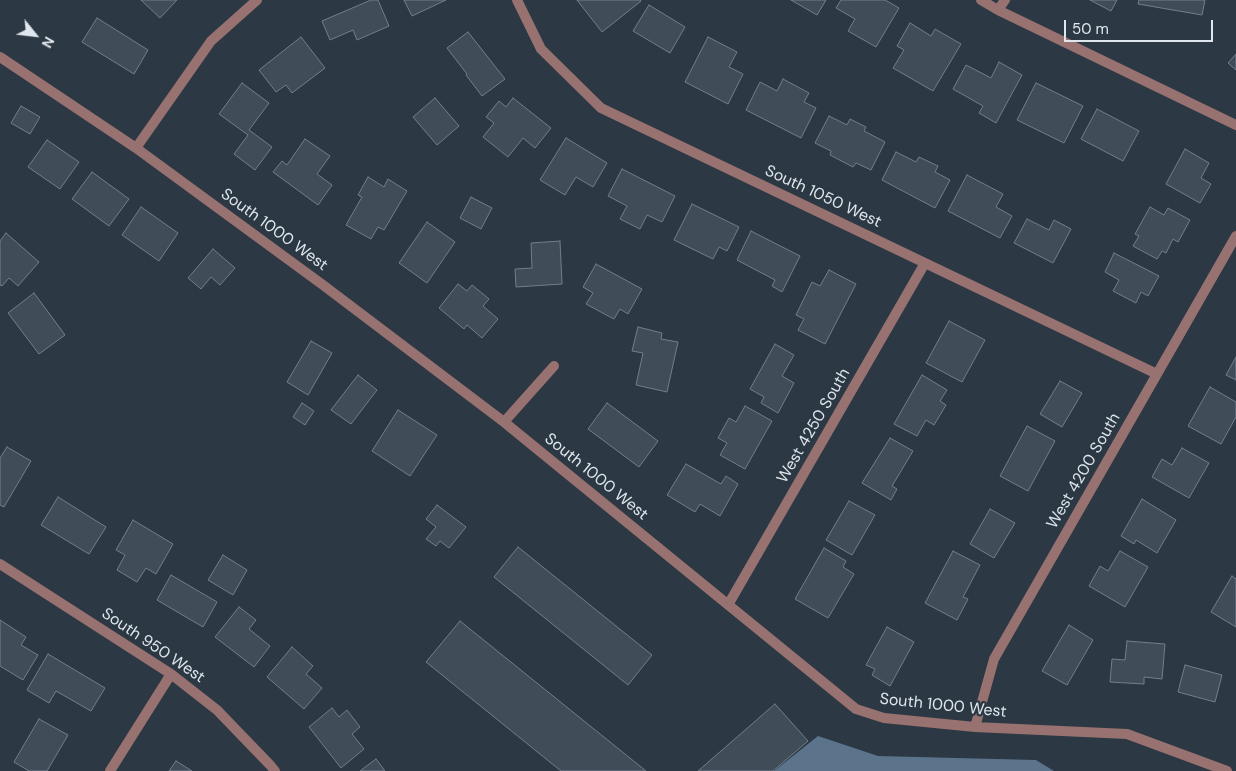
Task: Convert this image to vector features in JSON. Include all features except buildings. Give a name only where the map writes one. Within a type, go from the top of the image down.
[{"type":"street","points":[[136,148],[211,41],[257,0]]},
{"type":"street","name":"South 1050 West","points":[[517,0],[541,49],[600,108],[1157,374]]},
{"type":"street","points":[[981,0],[998,10],[1236,124]]},
{"type":"street","points":[[998,10],[1004,0]]},
{"type":"street","name":"South 1000 West","points":[[0,57],[136,148],[331,291],[504,422],[856,709],[884,718],[975,727],[1127,734],[1228,771]]},
{"type":"street","name":"West 4200 South","points":[[975,727],[994,659],[1236,236]]},
{"type":"street","name":"West 4250 South","points":[[728,605],[926,263]]},
{"type":"street","points":[[504,422],[554,366]]},
{"type":"street","name":"South 950 West","points":[[0,564],[171,674],[218,710],[272,766],[274,771]]},
{"type":"street","points":[[110,771],[171,674]]},
{"type":"shaded area","points":[[818,736],[878,756],[1036,760],[1054,771],[774,771]]}]
